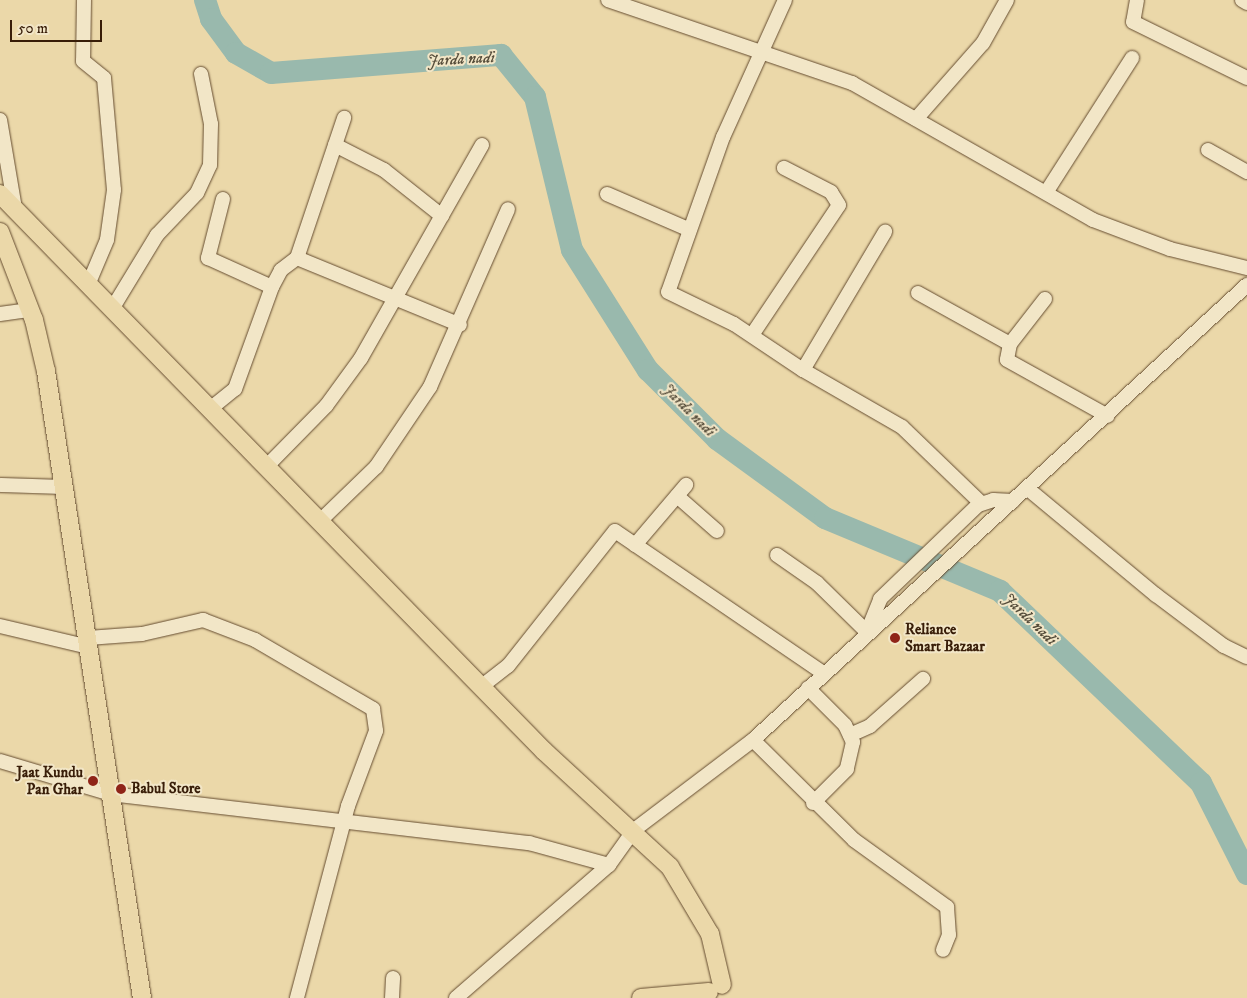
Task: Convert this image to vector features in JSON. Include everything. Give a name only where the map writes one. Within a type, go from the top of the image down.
[{"type":"main road","points":[[0,194],[544,751],[634,830],[670,867],[700,911],[718,953],[718,993],[641,998]]},
{"type":"main road","points":[[18,213],[0,233],[30,310],[46,371],[142,998]]},
{"type":"street","points":[[84,0],[82,51],[86,65],[104,78],[114,190],[107,240],[88,285]]},
{"type":"street","points":[[608,0],[852,83],[1047,191],[1093,220],[1137,238],[1247,268]]},
{"type":"street","points":[[785,0],[759,51],[668,292],[752,335],[802,370],[917,438],[980,504]]},
{"type":"street","points":[[916,119],[983,43],[1006,0]]},
{"type":"street","points":[[1137,0],[1133,22],[1247,78]]},
{"type":"street","points":[[1242,0],[1247,2]]},
{"type":"street","points":[[1047,191],[1132,58]]},
{"type":"street","points":[[112,309],[157,236],[197,193],[210,165],[211,124],[201,74]]},
{"type":"street","points":[[210,409],[235,389],[244,373],[272,288],[281,270],[297,258],[344,118]]},
{"type":"street","points":[[0,120],[18,213]]},
{"type":"street","points":[[334,145],[384,170],[442,216]]},
{"type":"street","points":[[266,467],[343,384],[395,298],[482,145]]},
{"type":"street","points":[[1208,150],[1247,172]]},
{"type":"street","points":[[752,335],[838,205],[831,192],[784,168]]},
{"type":"street","points":[[607,194],[690,230]]},
{"type":"street","points":[[223,199],[208,258],[272,288]]},
{"type":"street","points":[[320,521],[376,468],[403,431],[460,325],[508,210]]},
{"type":"street","points":[[802,370],[885,232]]},
{"type":"street","points":[[297,258],[460,325]]},
{"type":"street","points":[[456,998],[609,865],[634,830],[753,740],[881,619],[1108,416],[1247,286]]},
{"type":"street","points":[[918,293],[1010,344]]},
{"type":"street","points":[[1045,299],[1010,344],[1007,360],[1017,369],[1108,416]]},
{"type":"street","points":[[0,314],[30,310]]},
{"type":"street","points":[[0,485],[64,488]]},
{"type":"street","points":[[1027,488],[1156,595],[1224,646],[1247,657]]},
{"type":"street","points":[[635,545],[682,490],[717,531]]},
{"type":"street","points":[[867,632],[874,608],[887,591],[980,504],[1011,503]]},
{"type":"street","points":[[482,686],[508,666],[615,531],[823,673]]},
{"type":"street","points":[[777,555],[823,588],[867,632]]},
{"type":"street","points":[[0,626],[89,642],[142,634],[203,620],[256,640],[365,702],[378,722],[346,819],[297,998]]},
{"type":"street","points":[[850,735],[870,726],[923,679]]},
{"type":"street","points":[[808,688],[850,735],[853,752],[847,769],[813,803]]},
{"type":"street","points":[[753,740],[813,803],[854,840],[947,908],[949,934],[943,950]]},
{"type":"street","points":[[0,761],[110,794],[346,819],[562,849],[609,865]]},
{"type":"street","points":[[392,998],[393,978]]},
{"type":"waterway","name":"Jarda nadi","points":[[205,0],[211,19],[236,53],[271,73],[501,55],[535,97],[572,250],[648,370],[717,439],[825,518],[1000,591],[1201,783],[1247,874]]},
{"type":"place","name":"Reliance Smart Bazaar","points":[[895,638]]},
{"type":"place","name":"Jaat Kundu Pan Ghar","points":[[93,781]]},
{"type":"place","name":"Babul Store","points":[[121,789]]}]
